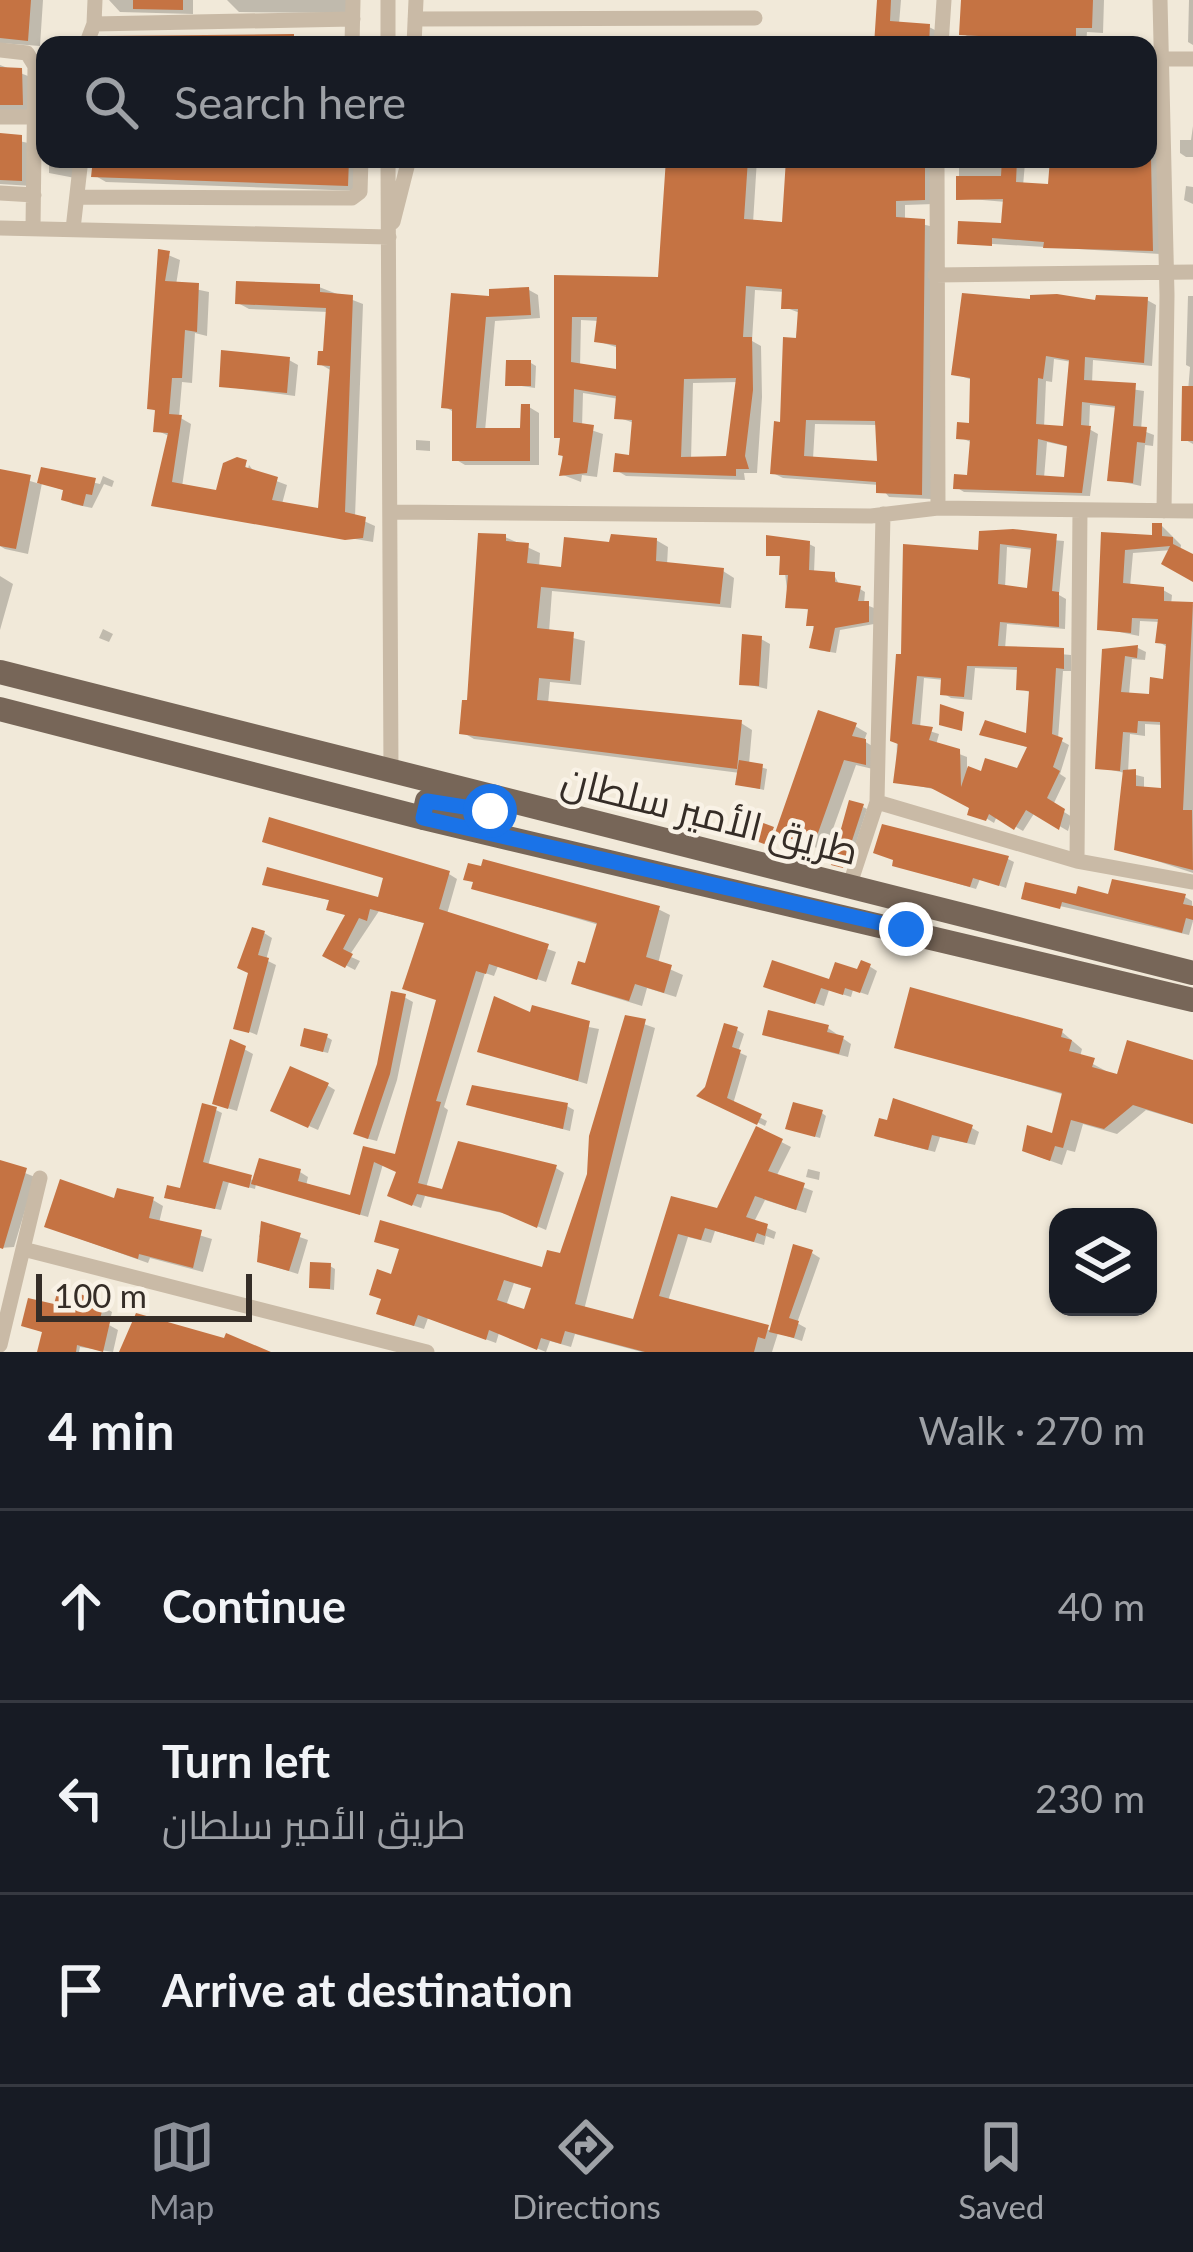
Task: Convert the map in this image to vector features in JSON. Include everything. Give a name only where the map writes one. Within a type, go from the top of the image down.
[{"type":"main road","name":"طريق الأمير سلطان","points":[[0,672],[1193,973]]},
{"type":"main road","name":"طريق الأمير سلطان","points":[[0,709],[423,818],[1193,1000]]},
{"type":"main road","points":[[423,818],[427,801],[490,811],[510,802]]},
{"type":"street","points":[[89,36],[95,0]]},
{"type":"street","points":[[352,36],[353,0]]},
{"type":"street","points":[[388,0],[388,36]]},
{"type":"street","points":[[414,36],[416,0]]},
{"type":"street","points":[[942,36],[944,0]]},
{"type":"street","points":[[1156,36],[1160,0]]},
{"type":"street","points":[[415,20],[755,18]]},
{"type":"street","points":[[94,24],[353,19]]},
{"type":"street","points":[[0,50],[31,56],[33,228]]},
{"type":"street","points":[[1157,59],[1193,59]]},
{"type":"street","points":[[0,117],[34,117]]},
{"type":"street","points":[[1157,117],[1165,272],[1164,511]]},
{"type":"street","points":[[73,229],[82,168]]},
{"type":"street","points":[[80,197],[352,198],[360,192],[361,168]]},
{"type":"street","points":[[388,168],[391,774]]},
{"type":"street","points":[[388,237],[409,168]]},
{"type":"street","points":[[937,168],[938,508]]},
{"type":"street","points":[[0,193],[34,195]]},
{"type":"street","points":[[0,227],[388,237]]},
{"type":"street","points":[[935,274],[1193,272]]},
{"type":"street","points":[[1077,861],[1080,510]]},
{"type":"street","points":[[390,512],[1193,511]]},
{"type":"street","points":[[849,887],[877,802],[883,514]]},
{"type":"street","points":[[877,802],[1077,861],[1193,882]]},
{"type":"street","points":[[0,1345],[40,1178]]},
{"type":"street","points":[[23,1249],[428,1352]]},
{"type":"building","points":[[0,0],[31,0],[28,41],[0,38]]},
{"type":"building","points":[[133,0],[183,0],[183,10],[133,9]]},
{"type":"building","points":[[877,0],[891,0],[890,21],[930,24],[929,36],[875,36]]},
{"type":"building","points":[[961,0],[1093,0],[1092,28],[1076,28],[1076,36],[959,35]]},
{"type":"building","points":[[294,34],[294,36],[104,36]]},
{"type":"building","points":[[0,67],[22,68],[23,105],[0,105]]},
{"type":"building","points":[[0,133],[22,135],[22,181],[0,180]]},
{"type":"building","points":[[92,168],[349,168],[348,186],[91,177]]},
{"type":"building","points":[[665,168],[747,168],[744,219],[782,222],[785,168],[925,168],[925,200],[896,201],[896,217],[925,219],[922,495],[876,493],[876,482],[770,474],[774,421],[780,422],[783,337],[796,338],[798,309],[781,309],[782,289],[746,286],[743,337],[752,337],[753,390],[745,456],[749,469],[736,469],[736,476],[613,472],[615,453],[629,455],[632,420],[614,419],[616,396],[574,389],[573,422],[594,425],[587,473],[559,476],[563,456],[558,455],[560,438],[554,438],[554,275],[658,277]],"holes":[[[572,317],[597,317],[594,342],[616,345],[616,369],[571,362]],[[736,378],[726,456],[681,457],[684,379]],[[806,420],[875,421],[877,461],[804,456]]]},
{"type":"building","points":[[1001,168],[1017,168],[1016,182],[1048,184],[1049,168],[1151,168],[1153,251],[1043,248],[1044,242],[992,238],[992,246],[957,244],[958,221],[1001,223],[1003,199],[956,200],[956,176],[1001,176]]},
{"type":"building","points":[[158,249],[170,251],[165,281],[199,283],[197,332],[185,330],[182,378],[172,378],[169,414],[182,415],[172,482],[216,490],[223,463],[237,457],[247,460],[245,467],[278,477],[272,500],[318,508],[330,366],[317,365],[318,351],[323,351],[326,308],[235,304],[236,281],[320,284],[320,292],[353,295],[345,512],[366,517],[363,538],[345,540],[151,506],[168,433],[153,432],[155,410],[147,409]]},
{"type":"building","points":[[529,287],[531,315],[486,317],[476,428],[520,428],[521,404],[530,404],[530,461],[452,461],[452,409],[441,408],[451,293],[489,296],[489,289]]},
{"type":"building","points":[[962,293],[1030,299],[1030,295],[1057,294],[1095,300],[1096,295],[1148,297],[1144,363],[1085,357],[1084,380],[1136,383],[1133,426],[1147,427],[1145,443],[1137,442],[1133,483],[1107,481],[1115,406],[1082,402],[1081,425],[1091,426],[1082,493],[953,489],[954,474],[967,475],[970,440],[956,439],[957,422],[969,423],[970,378],[951,375]],"holes":[[[1046,356],[1069,360],[1063,426],[1036,424],[1038,378],[1043,379]],[[1038,439],[1067,446],[1064,477],[1036,475]]]},
{"type":"building","points":[[221,350],[290,357],[287,393],[219,387]]},
{"type":"building","points":[[506,360],[531,360],[531,386],[505,386]]},
{"type":"building","points":[[1182,386],[1193,386],[1193,441],[1181,441]]},
{"type":"building","points":[[41,467],[96,478],[92,495],[86,494],[83,506],[61,500],[63,490],[37,483]]},
{"type":"building","points":[[0,469],[31,475],[16,549],[0,546]]},
{"type":"building","points":[[1152,523],[1162,523],[1162,536],[1173,537],[1173,544],[1193,554],[1193,582],[1161,564],[1170,546],[1125,550],[1123,583],[1164,587],[1164,601],[1193,602],[1183,810],[1192,810],[1193,870],[1114,850],[1123,770],[1136,769],[1136,786],[1161,788],[1160,722],[1138,721],[1137,733],[1123,732],[1120,771],[1095,769],[1102,649],[1138,645],[1137,658],[1125,656],[1121,692],[1149,694],[1150,677],[1163,679],[1166,644],[1155,643],[1158,619],[1132,618],[1131,633],[1097,630],[1101,532],[1152,535]]},
{"type":"building","points":[[979,531],[1057,534],[1052,591],[1059,592],[1059,627],[1000,622],[998,646],[1064,648],[1064,669],[1056,668],[1052,734],[1063,738],[1053,767],[1060,771],[1047,798],[1065,809],[1059,830],[1026,810],[1014,830],[989,814],[986,821],[967,815],[969,808],[931,788],[893,783],[898,744],[890,741],[896,654],[901,654],[903,544],[978,550]],"holes":[[[1000,544],[1031,548],[1027,588],[998,584]],[[967,666],[1017,667],[1016,690],[1029,691],[1026,733],[985,720],[979,735],[1027,747],[1017,768],[985,758],[981,771],[968,766],[961,787],[960,749],[929,740],[933,727],[912,724],[917,676],[941,678],[940,695],[964,697]]]},
{"type":"building","points":[[478,533],[506,534],[506,541],[529,543],[527,563],[561,567],[564,537],[609,542],[611,534],[657,538],[656,561],[724,568],[720,604],[541,587],[537,628],[574,632],[570,681],[539,678],[537,700],[742,720],[737,769],[459,734],[462,700],[467,700]]},
{"type":"building","points":[[766,535],[810,541],[809,570],[835,572],[835,582],[861,586],[858,601],[869,601],[869,622],[835,628],[830,652],[809,648],[814,626],[806,626],[808,609],[785,608],[788,575],[779,575],[780,556],[766,556]]},
{"type":"building","points":[[742,634],[762,636],[759,686],[739,685]]},
{"type":"building","points":[[940,704],[964,712],[962,731],[939,725]]},
{"type":"building","points":[[818,710],[857,723],[852,736],[866,739],[866,765],[844,760],[813,847],[775,833]]},
{"type":"building","points":[[739,760],[763,764],[760,789],[735,785]]},
{"type":"building","points":[[849,800],[864,804],[843,868],[831,865]]},
{"type":"building","points":[[269,817],[450,871],[439,909],[549,944],[537,980],[489,964],[486,974],[476,971],[436,1101],[441,1102],[418,1183],[442,1189],[458,1141],[557,1165],[537,1228],[500,1212],[417,1194],[412,1206],[387,1196],[396,1172],[374,1162],[360,1215],[251,1184],[259,1158],[301,1169],[298,1181],[350,1195],[363,1146],[395,1154],[436,1000],[402,989],[424,923],[370,909],[367,921],[359,918],[343,949],[353,954],[345,968],[322,956],[345,915],[326,910],[329,900],[262,885],[267,867],[378,897],[383,878],[262,842]]},
{"type":"building","points":[[750,818],[774,827],[767,845],[743,836]]},
{"type":"building","points":[[882,824],[1009,856],[999,886],[973,878],[970,887],[892,866],[893,860],[873,853]]},
{"type":"building","points":[[483,859],[660,906],[646,957],[672,965],[664,993],[635,984],[629,1001],[571,984],[578,961],[585,963],[597,923],[471,889],[473,882],[463,880],[468,863],[481,866]]},
{"type":"building","points":[[1112,879],[1186,894],[1183,904],[1193,906],[1193,920],[1186,918],[1182,933],[1062,902],[1060,909],[1021,899],[1025,882],[1076,894],[1078,886],[1108,894]]},
{"type":"building","points":[[252,927],[265,931],[258,955],[269,958],[249,1033],[233,1029],[248,973],[237,968]]},
{"type":"building","points":[[772,960],[829,979],[835,962],[857,969],[861,960],[871,964],[860,993],[845,988],[843,995],[821,988],[815,1004],[763,987]]},
{"type":"building","points":[[910,987],[1063,1029],[1061,1037],[1072,1040],[1069,1051],[1095,1058],[1092,1067],[1117,1074],[1127,1040],[1193,1060],[1193,1124],[1133,1105],[1104,1129],[1071,1120],[1063,1148],[1055,1146],[1050,1161],[1022,1151],[1027,1125],[1052,1133],[1062,1093],[894,1048]]},
{"type":"building","points":[[391,991],[406,994],[390,1074],[368,1139],[353,1134],[377,1064]]},
{"type":"building","points":[[494,996],[530,1012],[532,1005],[590,1021],[578,1081],[477,1052]]},
{"type":"building","points":[[768,1010],[829,1025],[827,1032],[844,1036],[839,1054],[762,1035]]},
{"type":"building","points":[[625,1015],[646,1019],[575,1304],[633,1319],[671,1196],[717,1208],[756,1126],[783,1139],[768,1171],[805,1183],[796,1210],[755,1196],[746,1217],[768,1224],[765,1236],[757,1233],[754,1242],[705,1228],[701,1240],[678,1234],[659,1296],[769,1325],[765,1339],[758,1337],[754,1352],[645,1352],[565,1331],[561,1344],[541,1338],[537,1350],[489,1330],[486,1340],[418,1315],[414,1326],[376,1314],[381,1299],[369,1295],[377,1269],[391,1274],[399,1249],[374,1242],[380,1220],[542,1267],[547,1250],[560,1253],[587,1174],[589,1136]],"holes":[[[504,1280],[531,1288],[524,1309],[497,1300]]]},
{"type":"building","points":[[724,1023],[738,1027],[732,1047],[741,1050],[727,1098],[762,1114],[757,1125],[696,1096],[705,1087]]},
{"type":"building","points":[[304,1028],[328,1034],[323,1052],[300,1046]]},
{"type":"building","points":[[230,1039],[246,1046],[228,1109],[212,1104]]},
{"type":"building","points":[[290,1066],[329,1083],[308,1128],[270,1111]]},
{"type":"building","points":[[472,1085],[568,1103],[563,1129],[466,1105]]},
{"type":"building","points":[[893,1098],[973,1125],[967,1143],[932,1135],[928,1150],[874,1136],[879,1118],[887,1120]]},
{"type":"building","points":[[793,1102],[823,1110],[815,1137],[785,1129]]},
{"type":"building","points":[[202,1103],[217,1107],[203,1162],[252,1175],[249,1188],[223,1181],[215,1209],[164,1198],[167,1185],[180,1188]]},
{"type":"building","points":[[0,1160],[27,1168],[3,1249],[0,1248]]},
{"type":"building","points":[[60,1179],[114,1198],[117,1188],[154,1197],[149,1218],[202,1230],[193,1268],[139,1254],[138,1259],[44,1227]]},
{"type":"building","points":[[261,1221],[301,1233],[289,1271],[257,1262]]},
{"type":"building","points":[[793,1244],[813,1250],[789,1318],[799,1321],[794,1338],[769,1332]]},
{"type":"building","points":[[310,1262],[331,1263],[330,1289],[309,1288]]},
{"type":"building","points":[[59,1286],[104,1303],[100,1319],[110,1322],[103,1352],[77,1345],[76,1352],[37,1352],[42,1332],[21,1326],[28,1298],[54,1304]]},
{"type":"building","points":[[136,1313],[224,1338],[226,1333],[271,1352],[119,1352]]},
{"type":"route","points":[[490,811],[427,801],[423,818],[906,929]]}]
